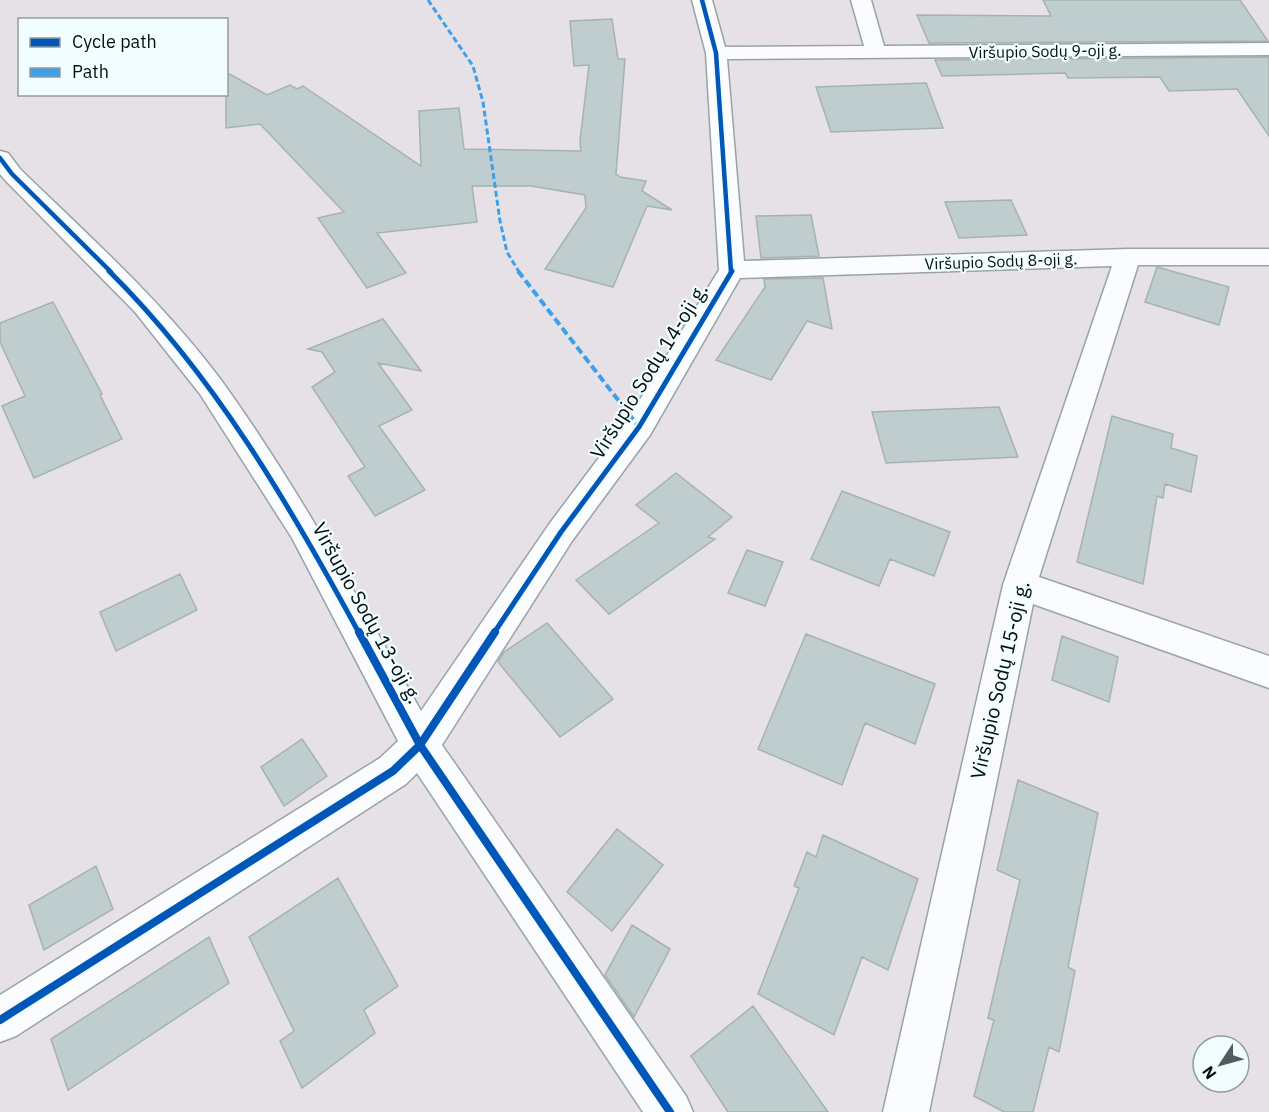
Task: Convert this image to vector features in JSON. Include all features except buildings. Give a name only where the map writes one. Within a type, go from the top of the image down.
[{"type":"street","name":"Viršupio Sodų 14-oji g.","points":[[0,1020],[393,771],[420,745],[561,532],[639,426],[732,270],[716,53],[702,0]]},
{"type":"street","points":[[861,0],[876,52]]},
{"type":"street","name":"Viršupio Sodų 9-oji g.","points":[[716,53],[1269,49]]},
{"type":"street","name":"Viršupio Sodų 13-oji g.","points":[[0,158],[12,174],[145,306],[210,387],[303,529],[420,745],[670,1112]]},
{"type":"street","name":"Viršupio Sodų 8-oji g.","points":[[732,270],[1128,258],[1269,257]]},
{"type":"street","name":"Viršupio Sodų 15-oji g.","points":[[906,1112],[1020,585],[1128,258]]},
{"type":"street","points":[[1020,585],[1269,672]]},
{"type":"shaded area","points":[[0,0],[1269,0],[1269,1112],[0,1112]]},
{"type":"marked path","points":[[428,0],[473,66],[483,102],[500,221],[507,252],[521,275],[639,427]]},
{"type":"cycle path","points":[[0,1020],[393,771],[420,745],[561,532],[639,427],[732,270],[716,53],[702,0]]},
{"type":"cycle path","points":[[0,158],[12,174],[145,306],[210,387],[303,529],[420,745],[670,1112]]}]
